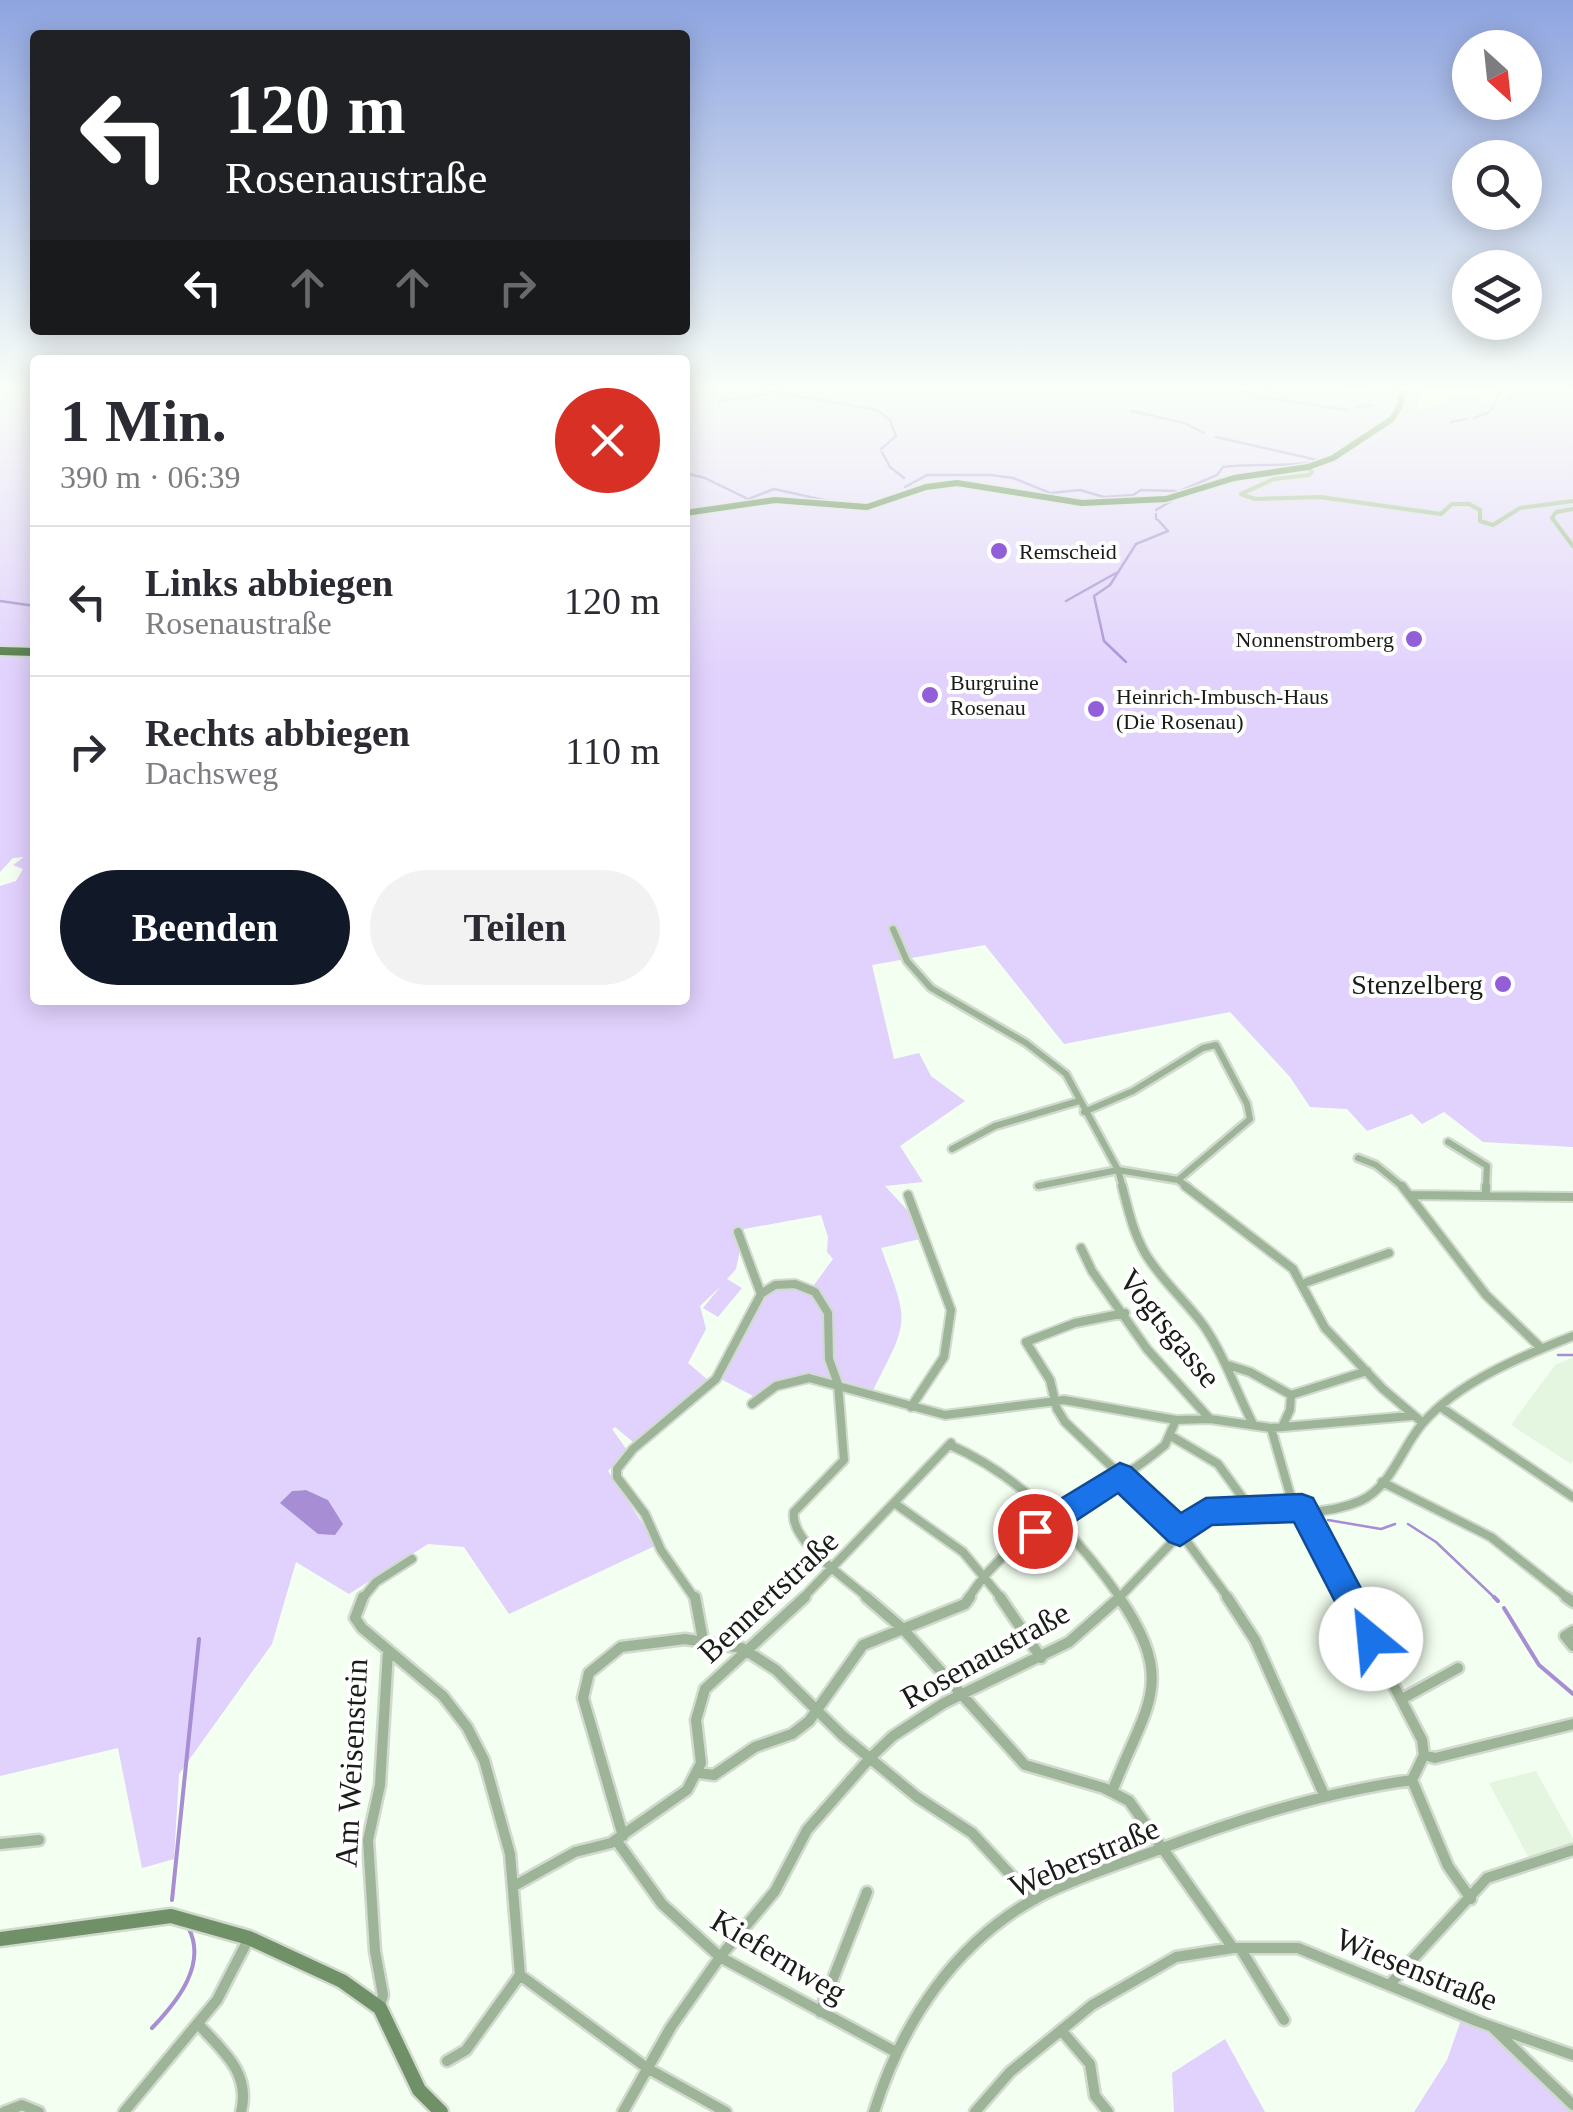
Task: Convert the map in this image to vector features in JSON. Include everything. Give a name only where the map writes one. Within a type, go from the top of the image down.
[{"type":"main road","points":[[690,512],[782,500],[867,507],[945,485]]},
{"type":"main road","points":[[967,485],[1082,503],[1146,502],[1184,496],[1217,485]]},
{"type":"main road","points":[[0,652],[30,652]]},
{"type":"main road","points":[[0,1939],[172,1916],[193,1918],[311,1965],[380,2007],[411,2080],[432,2110]]},
{"type":"street","points":[[1262,485],[1241,494],[1255,500],[1320,497],[1441,514],[1452,504],[1469,504],[1478,508],[1480,520],[1494,525],[1520,508],[1573,501]]},
{"type":"street","points":[[1573,509],[1556,512],[1552,518],[1573,546]]},
{"type":"street","points":[[893,929],[907,961],[931,988],[1044,1054],[1066,1074],[1118,1170],[1136,1236],[1228,1365],[1253,1424]]},
{"type":"street","points":[[1084,1112],[1133,1090],[1203,1048],[1216,1046],[1247,1104],[1250,1119],[1178,1180]]},
{"type":"street","points":[[952,1149],[995,1126],[1079,1100]]},
{"type":"street","points":[[1448,1142],[1487,1166],[1486,1194]]},
{"type":"street","points":[[1358,1158],[1380,1165],[1448,1238],[1489,1299],[1540,1348]]},
{"type":"street","points":[[1038,1186],[1049,1178],[1082,1179],[1118,1170],[1178,1180],[1307,1282],[1316,1315],[1422,1423]]},
{"type":"street","points":[[908,1195],[951,1310],[944,1358],[911,1407]]},
{"type":"street","points":[[1408,1195],[1573,1197]]},
{"type":"street","points":[[738,1232],[761,1294]]},
{"type":"street","name":"Vogtsgasse","points":[[1081,1248],[1147,1349],[1210,1418],[1276,1428],[1412,1416]]},
{"type":"street","points":[[1307,1282],[1389,1253]]},
{"type":"street","points":[[703,1640],[694,1594],[661,1550],[645,1514],[617,1477],[617,1469],[633,1449],[716,1379],[767,1288],[789,1283],[806,1287],[823,1301],[829,1322],[830,1359],[838,1384],[844,1460],[794,1512],[792,1524],[800,1538],[902,1628],[958,1695],[1025,1765],[1046,1776],[1113,1789],[1141,1816],[1284,2020]]},
{"type":"street","points":[[1125,1313],[1075,1322],[1026,1342],[1050,1380],[1065,1422],[1180,1532],[1256,1640],[1325,1797]]},
{"type":"street","name":"Rosenaustraße","points":[[622,2112],[720,1957],[775,1892],[816,1819],[870,1758],[917,1719],[958,1695],[1041,1658],[1088,1628],[1180,1532],[1206,1512],[1358,1502],[1382,1482],[1422,1423],[1540,1348],[1573,1336]]},
{"type":"street","points":[[1228,1365],[1250,1372],[1291,1395],[1367,1371]]},
{"type":"street","points":[[752,1404],[776,1386],[809,1378],[954,1416],[1054,1400],[1176,1420],[1210,1418]]},
{"type":"street","points":[[1291,1395],[1290,1410],[1276,1428],[1298,1508],[1422,1740],[1424,1755],[1412,1780],[1448,1866],[1471,1900]]},
{"type":"street","points":[[1442,1408],[1573,1497]]},
{"type":"street","points":[[514,1886],[575,1852],[620,1838],[687,1790],[699,1773],[714,1775],[755,1747],[792,1734],[819,1712],[863,1645],[965,1604],[984,1573],[1052,1518],[1158,1451],[1171,1436],[1176,1420]]},
{"type":"street","points":[[1171,1436],[1218,1464],[1250,1509]]},
{"type":"street","name":"Bennertstraße","points":[[699,1773],[702,1764],[696,1720],[705,1689],[749,1653],[836,1569],[950,1444],[1014,1480],[1052,1518]]},
{"type":"street","points":[[1382,1482],[1492,1537],[1573,1602]]},
{"type":"street","points":[[896,1505],[949,1535],[984,1573],[1041,1658]]},
{"type":"street","points":[[1052,1518],[1121,1596],[1154,1659],[1154,1679],[1113,1789]]},
{"type":"street","name":"Am Weisenstein","points":[[380,2007],[368,1840],[380,1785],[388,1651],[355,1618],[357,1606],[377,1582],[412,1559]]},
{"type":"street","points":[[1573,1632],[1564,1636],[1573,1646]]},
{"type":"street","name":"Kiefernweg","points":[[749,1653],[733,1644],[658,1640],[621,1647],[602,1658],[585,1680],[582,1698],[620,1838],[662,1904],[720,1957],[894,2052]]},
{"type":"street","points":[[388,1651],[430,1682],[460,1716],[476,1743],[493,1782],[514,1886],[520,1976],[466,2050],[447,2061]]},
{"type":"street","points":[[749,1653],[776,1670],[917,1797],[972,1833],[1033,1899]]},
{"type":"street","points":[[1402,1699],[1458,1668]]},
{"type":"street","points":[[1424,1755],[1435,1758],[1573,1724]]},
{"type":"street","name":"Weberstraße","points":[[874,2112],[894,2052],[960,1956],[987,1931],[1033,1899],[1272,1810],[1412,1780]]},
{"type":"street","points":[[0,1856],[0,1844],[39,1840]]},
{"type":"street","points":[[1391,1983],[1491,1876],[1573,1850]]},
{"type":"street","points":[[820,2012],[868,1892]]},
{"type":"street","points":[[124,2112],[200,2025],[218,2000],[248,1940]]},
{"type":"street","name":"Wiesenstraße","points":[[975,2112],[1010,2072],[1092,2005],[1176,1957],[1237,1948],[1298,1948],[1492,2027],[1573,2055]]},
{"type":"street","points":[[520,1976],[647,2068],[726,2112]]},
{"type":"street","points":[[200,2025],[244,2076],[247,2088],[241,2112]]},
{"type":"street","points":[[1492,2027],[1573,2105]]},
{"type":"street","points":[[1061,2030],[1092,2066],[1093,2092],[1098,2104],[1108,2112]]},
{"type":"street","points":[[4,2112],[22,2105],[38,2112]]},
{"type":"shaded area","points":[[0,485],[30,485],[30,651],[0,650]]},
{"type":"shaded area","points":[[690,485],[940,485],[863,506],[795,499],[690,511]]},
{"type":"shaded area","points":[[953,485],[1072,503],[1171,500],[1218,485],[1573,485],[1573,1147],[1483,1142],[1444,1112],[1422,1124],[1412,1114],[1367,1131],[1347,1109],[1310,1107],[1290,1077],[1230,1012],[1064,1044],[985,945],[872,965],[894,1059],[919,1053],[931,1076],[965,1101],[900,1146],[923,1182],[885,1186],[909,1212],[920,1239],[881,1248],[897,1292],[901,1320],[894,1348],[873,1390],[812,1375],[784,1379],[753,1396],[719,1378],[745,1326],[763,1301],[782,1287],[814,1285],[833,1259],[827,1252],[828,1237],[821,1215],[744,1229],[736,1269],[727,1279],[742,1288],[718,1317],[703,1308],[721,1286],[700,1306],[706,1329],[688,1363],[708,1380],[633,1442],[615,1427],[612,1429],[627,1450],[608,1471],[657,1545],[509,1614],[464,1547],[428,1544],[349,1594],[296,1562],[272,1644],[179,1774],[174,1859],[142,1868],[118,1748],[0,1776],[0,886],[16,881],[23,869],[13,865],[24,857],[13,858],[0,872],[0,652],[30,654],[30,1005],[690,1005],[690,514],[787,502],[864,509],[928,488]],"holes":[[[306,1490],[328,1500],[343,1524],[296,1515],[281,1503],[292,1491]]]},
{"type":"shaded area","points":[[967,485],[1211,485],[1166,498],[1079,501]]},
{"type":"shaded area","points":[[1573,1357],[1571,1464],[1511,1425],[1555,1365]]},
{"type":"shaded area","points":[[306,1490],[328,1500],[343,1524],[335,1535],[318,1534],[280,1503],[292,1491]]},
{"type":"shaded area","points":[[1536,1771],[1573,1838],[1573,1845],[1530,1860],[1489,1783]]},
{"type":"shaded area","points":[[1461,2020],[1493,2034],[1573,2112],[1414,2112],[1447,2060]]},
{"type":"shaded area","points":[[1225,2039],[1265,2112],[1174,2112],[1172,2073]]},
{"type":"waterway","points":[[718,485],[746,498]]},
{"type":"waterway","points":[[905,487],[909,485]]},
{"type":"waterway","points":[[1029,485],[1050,493],[1080,490],[1104,497],[1133,495],[1141,490],[1176,491]]},
{"type":"waterway","points":[[1180,491],[1195,485]]},
{"type":"waterway","points":[[746,500],[774,489],[828,501]]},
{"type":"waterway","points":[[1156,510],[1173,500]]},
{"type":"waterway","points":[[1156,514],[1156,519]]},
{"type":"waterway","points":[[1126,662],[1104,641],[1094,596],[1110,585],[1136,544],[1168,531],[1158,520]]},
{"type":"waterway","points":[[1066,601],[1116,573]]},
{"type":"waterway","points":[[0,601],[30,605]]},
{"type":"waterway","points":[[1558,1355],[1573,1355]]},
{"type":"waterway","points":[[1328,1520],[1381,1529],[1395,1524]]},
{"type":"waterway","points":[[1408,1524],[1436,1542],[1496,1599]]},
{"type":"waterway","points":[[1504,1608],[1539,1665],[1573,1694]]},
{"type":"waterway","points":[[172,1900],[199,1639]]},
{"type":"waterway","points":[[152,2028],[180,1994],[192,1968],[193,1941],[188,1927]]},
{"type":"place","name":"Remscheid","points":[[999,551]]},
{"type":"place","name":"Nonnenstromberg","points":[[1414,639]]},
{"type":"place","name":"Burgruine Rosenau","points":[[930,695]]},
{"type":"place","name":"Heinrich-Imbusch-Haus (Die Rosenau)","points":[[1096,709]]},
{"type":"place","name":"Stenzelberg","points":[[1503,984]]},
{"type":"route","points":[[1035,1531],[1120,1476],[1180,1532],[1198,1515],[1215,1510],[1302,1508],[1371,1639]]}]
